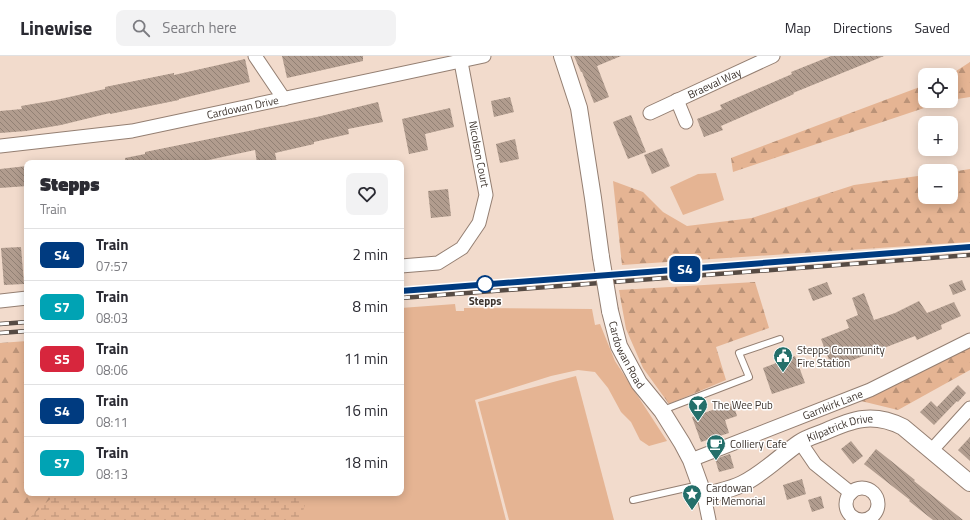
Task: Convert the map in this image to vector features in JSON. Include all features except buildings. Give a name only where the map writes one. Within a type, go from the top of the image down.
[{"type":"street","points":[[256,56],[284,99]]},
{"type":"street","name":"Cardowan Drive","points":[[0,146],[132,131],[484,56]]},
{"type":"street","name":"Cardowan Road","points":[[562,56],[579,108],[601,258],[610,311],[619,346],[639,383],[662,411],[691,460],[710,520]]},
{"type":"street","name":"Braeval Way","points":[[650,112],[774,56]]},
{"type":"street","name":"Nicolson Court","points":[[404,266],[438,262],[462,248],[479,223],[486,195],[461,62]]},
{"type":"street","name":"Braeval Way","points":[[677,100],[686,122]]},
{"type":"street","points":[[0,300],[24,298]]},
{"type":"street","name":"Garnkirk Lane","points":[[691,460],[870,390],[970,340]]},
{"type":"street","points":[[931,451],[970,408]]},
{"type":"street","name":"Kilpatrick Drive","points":[[702,491],[742,484],[769,468],[800,442],[842,424],[855,420],[874,418],[890,421],[903,428],[970,483]]},
{"type":"street","points":[[800,442],[816,464],[851,493]]},
{"type":"lane","points":[[662,411],[749,377],[739,353],[780,339]]},
{"type":"lane","points":[[633,500],[702,491]]},
{"type":"green space","points":[[970,62],[970,97],[958,99],[958,70]]},
{"type":"green space","points":[[918,88],[918,108],[924,108],[733,172],[731,158]]},
{"type":"green space","points":[[970,169],[970,242],[622,265],[613,181],[643,192],[663,212],[687,226],[752,218],[854,185],[918,176],[918,204],[958,204],[958,171]]},
{"type":"green space","points":[[716,173],[724,200],[683,215],[670,187],[698,174]]},
{"type":"green space","points":[[755,282],[769,328],[716,347],[726,380],[669,404],[643,368],[626,329],[619,290]]},
{"type":"green space","points":[[455,304],[456,311],[464,311],[464,308],[592,309],[595,325],[600,324],[615,361],[667,441],[649,446],[640,440],[631,422],[621,412],[608,388],[595,372],[578,370],[551,376],[475,400],[506,520],[84,520],[96,496],[404,496],[404,308]]},
{"type":"green space","points":[[24,341],[24,496],[96,496],[84,520],[0,520],[0,343]]},
{"type":"green space","points":[[970,344],[970,370],[898,410],[861,401]]},
{"type":"green space","points":[[576,376],[614,520],[509,520],[478,402]]},
{"type":"green space","points":[[54,496],[308,496],[300,520],[27,520]]},
{"type":"railway","points":[[404,291],[970,247]]},
{"type":"railway","points":[[404,298],[970,255]]},
{"type":"railway","points":[[0,324],[24,322]]},
{"type":"railway","points":[[0,333],[24,331]]},
{"type":"train","name":"S4","points":[[404,291],[970,247]]},
{"type":"place","name":"Stepps","points":[[485,284]]},
{"type":"place","name":"Stepps Community Fire Station","points":[[783,373]]},
{"type":"place","name":"The Wee Pub","points":[[698,422]]},
{"type":"place","name":"Colliery Cafe","points":[[716,461]]},
{"type":"place","name":"Cardowan Pit Memorial","points":[[692,511]]}]
